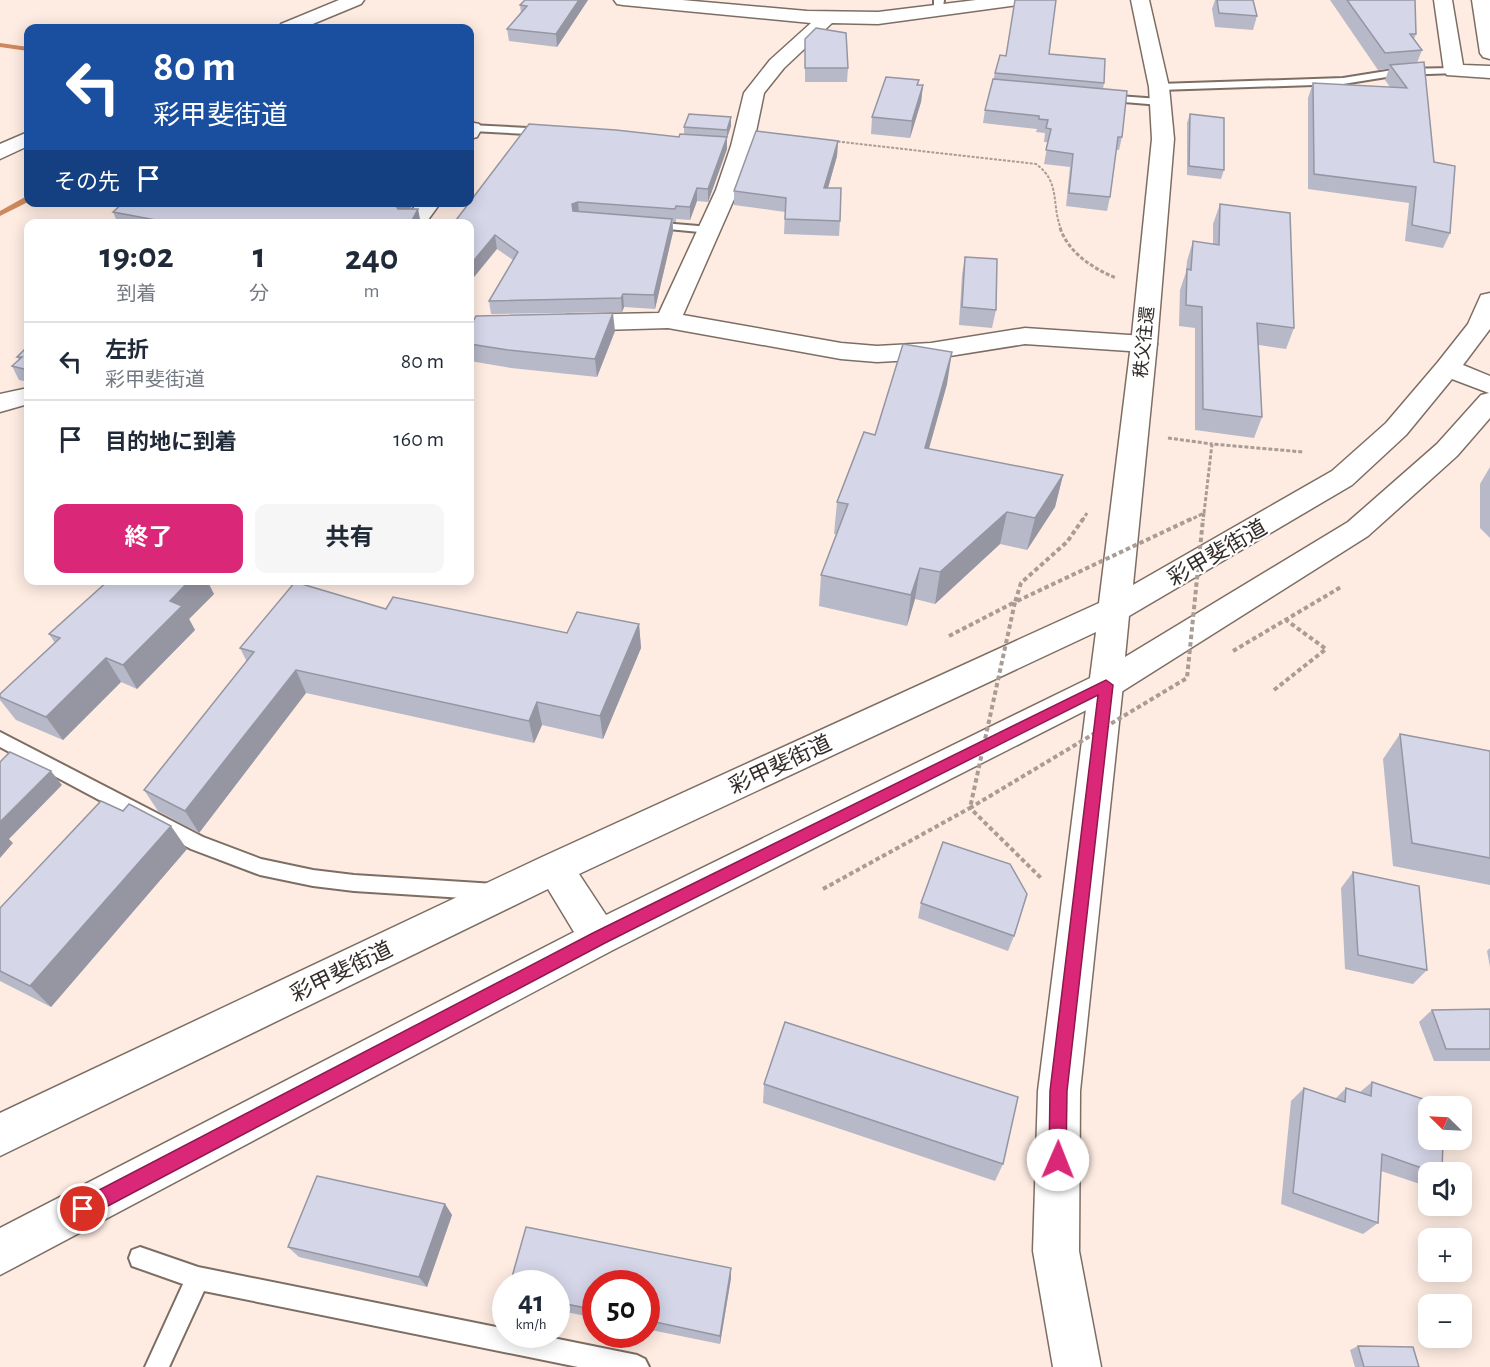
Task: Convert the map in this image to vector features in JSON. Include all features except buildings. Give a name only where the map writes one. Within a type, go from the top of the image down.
[{"type":"main road","points":[[298,24],[355,0]]},
{"type":"main road","points":[[623,0],[740,12],[878,18],[939,6],[1018,0]]},
{"type":"main road","name":"秩父往還","points":[[1069,1364],[1056,1251],[1059,1091],[1144,345],[1163,139],[1160,94],[1140,0]]},
{"type":"main road","points":[[1443,0],[1454,70],[1490,72]]},
{"type":"main road","points":[[1480,0],[1490,53]]},
{"type":"main road","points":[[668,320],[710,230],[753,94],[765,79],[828,17]]},
{"type":"main road","points":[[0,153],[24,140]]},
{"type":"main road","points":[[417,219],[426,207]]},
{"type":"main road","name":"彩甲斐街道","points":[[0,1135],[504,892],[1114,610],[1342,478],[1395,429],[1447,368],[1480,325],[1490,300]]},
{"type":"main road","points":[[548,323],[668,320],[841,351],[877,354],[931,351],[1025,336],[1144,345]]},
{"type":"main road","points":[[1447,368],[1490,385]]},
{"type":"main road","points":[[0,1252],[599,938],[1106,685],[1358,529],[1447,450],[1490,401]]},
{"type":"main road","points":[[555,868],[599,938]]},
{"type":"lane","points":[[1094,97],[1343,81],[1399,72],[1454,70]]},
{"type":"lane","points":[[474,130],[563,134]]},
{"type":"lane","points":[[639,224],[710,230]]},
{"type":"lane","points":[[0,739],[197,843],[260,867],[313,878],[354,883],[504,892]]},
{"type":"lane","points":[[140,1258],[198,1278],[637,1367]]},
{"type":"lane","points":[[157,1367],[198,1278]]},
{"type":"path","points":[[832,141],[1036,164],[1047,170],[1052,179],[1058,222],[1065,241],[1095,271],[1125,282]]},
{"type":"path","points":[[1164,437],[1212,444],[1303,452]]},
{"type":"path","points":[[1187,678],[1212,444]]},
{"type":"path","points":[[970,808],[1015,602],[1022,583],[1066,542],[1090,509]]},
{"type":"path","points":[[949,636],[1015,602],[1204,513]]},
{"type":"path","points":[[1227,655],[1341,587]]},
{"type":"path","points":[[1274,690],[1326,649],[1286,620]]},
{"type":"path","points":[[823,889],[970,808],[1197,672]]},
{"type":"path","points":[[970,808],[1042,880]]},
{"type":"waterway","points":[[0,45],[24,48]]},
{"type":"waterway","points":[[0,214],[24,201]]},
{"type":"route","points":[[83,1209],[599,938],[1106,685],[1059,1091],[1058,1160]]}]
